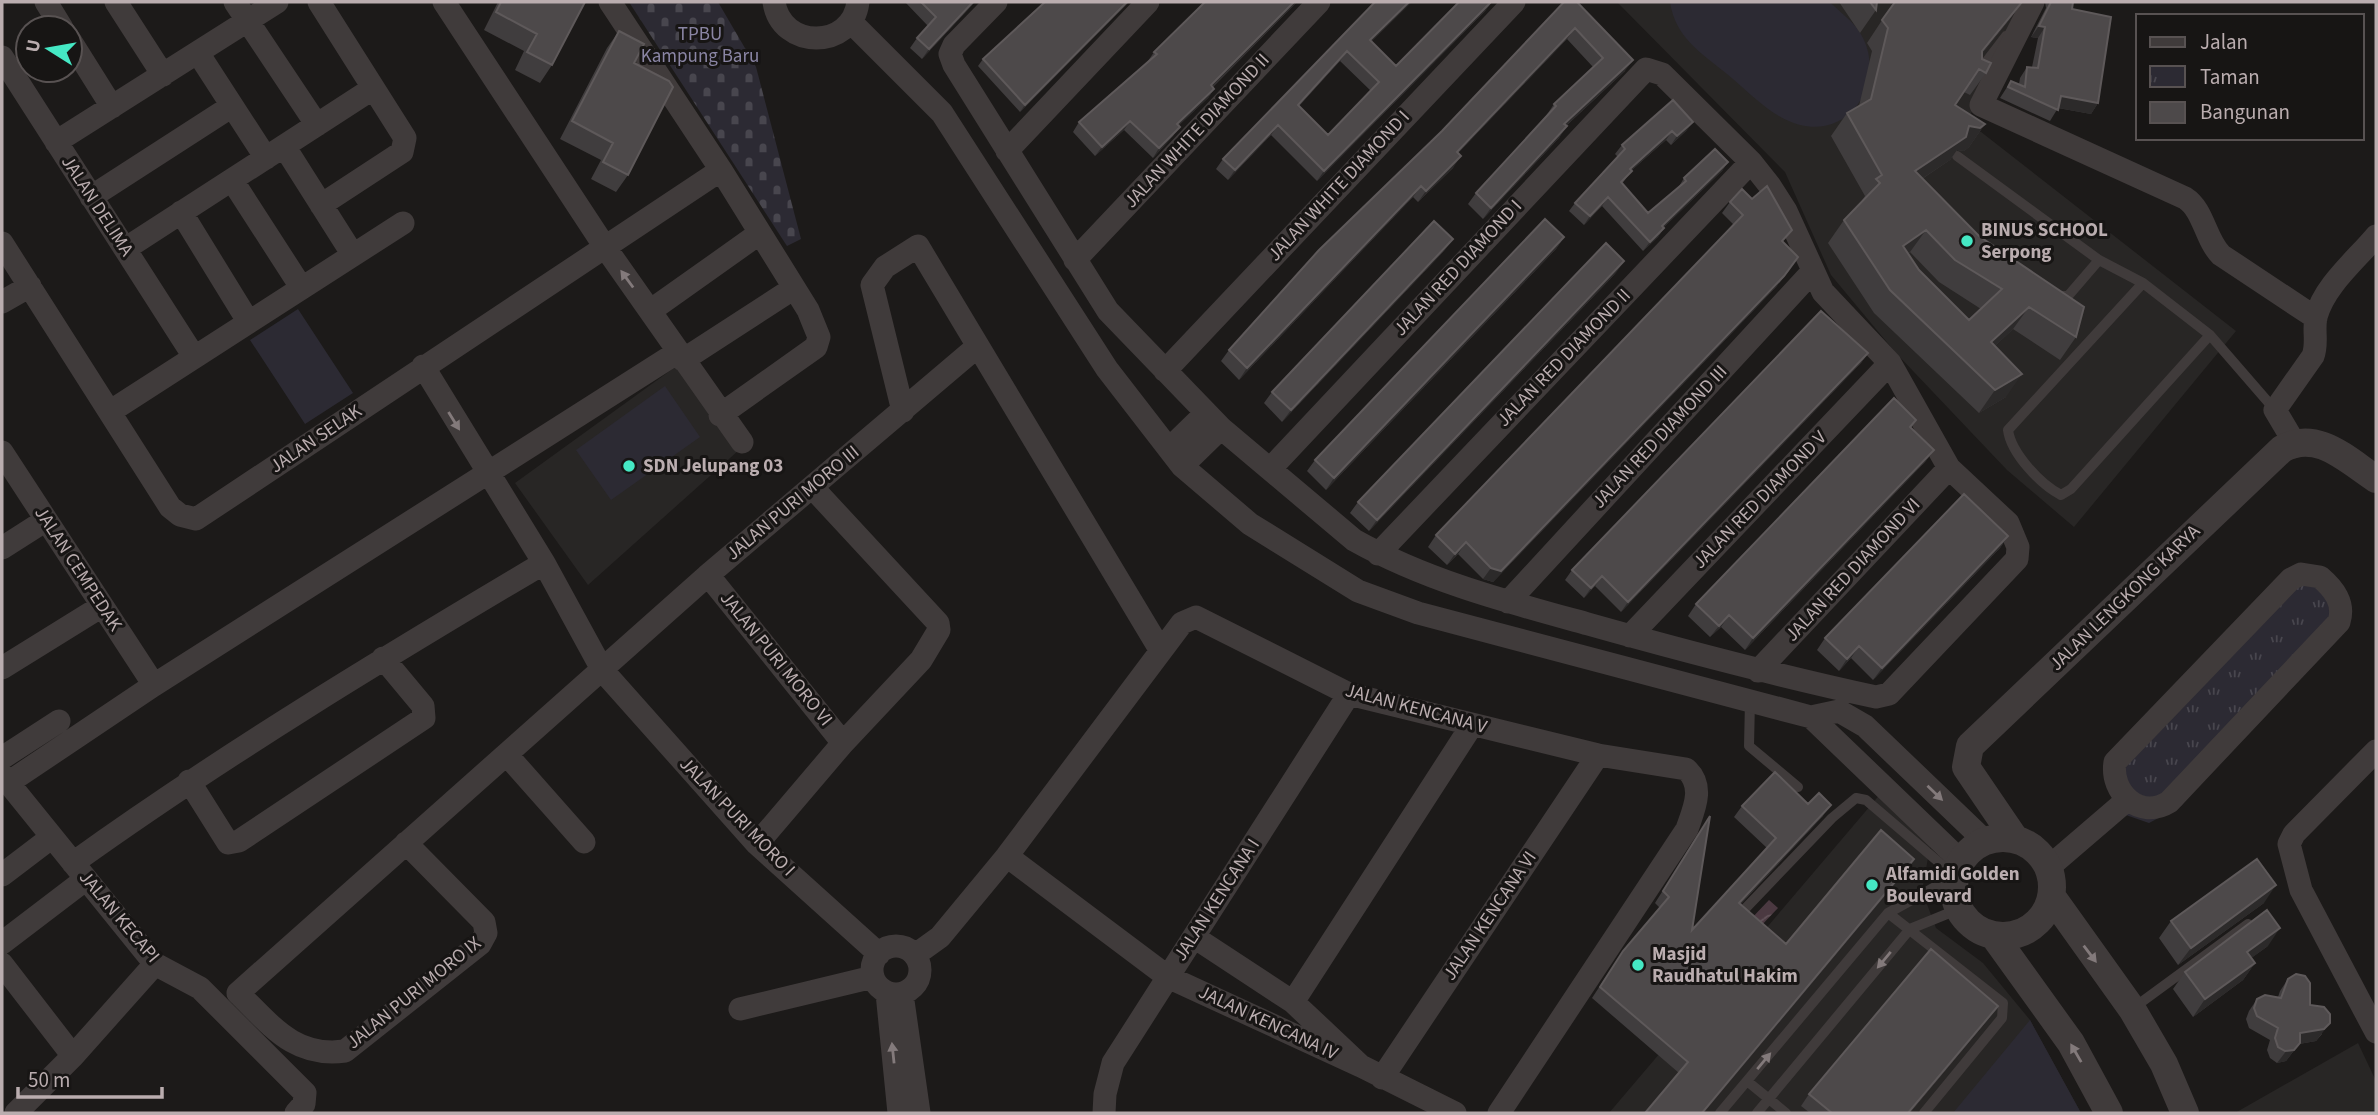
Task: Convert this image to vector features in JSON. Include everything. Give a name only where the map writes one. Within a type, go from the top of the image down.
[{"type":"street","points":[[235,2],[317,125]]},
{"type":"street","points":[[56,142],[277,2]]},
{"type":"street","points":[[319,2],[405,138],[406,146],[402,152],[321,205]]},
{"type":"street","points":[[444,2],[604,247],[720,415],[742,442]]},
{"type":"street","points":[[610,2],[721,170],[808,310],[825,366]]},
{"type":"street","points":[[775,2],[780,19],[789,30],[814,40],[828,38],[854,12],[942,113],[1107,369],[1176,457],[1250,524],[1358,591],[1418,613],[1811,717],[1842,713],[1868,728],[1985,841]]},
{"type":"street","points":[[996,2],[954,45],[950,54],[1007,151],[1108,311],[1214,420],[1354,540],[1410,569],[1508,602],[1758,671],[1876,697],[1889,694],[2017,559],[2015,535],[2008,523],[1949,468],[1890,363],[1823,292],[1786,211],[1751,162]]},
{"type":"street","points":[[1007,151],[1148,2]]},
{"type":"street","name":"JALAN WHITE DIAMOND II","points":[[1075,260],[1319,2]]},
{"type":"street","name":"JALAN WHITE DIAMOND I","points":[[1165,371],[1514,2]]},
{"type":"street","points":[[122,4],[163,75]]},
{"type":"street","points":[[2028,5],[1981,105],[2193,203],[2212,246],[2221,255],[2316,318]]},
{"type":"street","points":[[198,53],[232,106],[321,205],[353,254]]},
{"type":"street","points":[[84,62],[112,107]]},
{"type":"street","name":"JALAN DELIMA","points":[[5,69],[56,142],[193,355]]},
{"type":"street","name":"JALAN RED DIAMOND I","points":[[1271,468],[1646,69],[1662,74],[1751,162]]},
{"type":"street","points":[[125,249],[372,89]]},
{"type":"street","points":[[91,197],[232,106]]},
{"type":"street","name":"JALAN RED DIAMOND II","points":[[1378,554],[1751,162]]},
{"type":"street","name":"JALAN SELAK","points":[[2,243],[170,507],[180,515],[196,519],[721,170]]},
{"type":"street","points":[[232,180],[300,287]]},
{"type":"street","points":[[181,212],[248,321]]},
{"type":"street","points":[[111,411],[193,355],[403,223]]},
{"type":"street","points":[[650,312],[760,233]]},
{"type":"street","points":[[2376,236],[2323,299],[2316,318],[2317,346],[2313,356],[2271,405],[2294,442],[2319,443],[2376,479]]},
{"type":"street","points":[[903,411],[872,285],[885,267],[910,249],[919,246],[1161,651]]},
{"type":"street","name":"JALAN RED DIAMOND III","points":[[1508,602],[1812,272]]},
{"type":"street","points":[[2,302],[30,286]]},
{"type":"street","points":[[5,779],[487,475],[794,288]]},
{"type":"street","points":[[720,415],[819,343]]},
{"type":"street","name":"JALAN PURI MORO III","points":[[607,668],[708,575],[978,346]]},
{"type":"street","name":"JALAN RED DIAMOND V","points":[[1630,636],[1890,363]]},
{"type":"street","name":"JALAN PURI MORO I","points":[[423,366],[607,668],[757,844],[879,954]]},
{"type":"street","points":[[1176,457],[1214,420]]},
{"type":"street","name":"JALAN LENGKONG KARYA","points":[[2015,839],[1966,766],[1965,756],[1970,746],[2282,449],[2294,442]]},
{"type":"street","name":"JALAN CEMPEDAK","points":[[2,453],[154,685]]},
{"type":"street","name":"JALAN RED DIAMOND VI","points":[[1758,671],[1949,468]]},
{"type":"street","points":[[757,844],[843,743],[921,660],[940,630],[938,623],[812,487]]},
{"type":"street","points":[[2,548],[46,520]]},
{"type":"street","points":[[2,943],[80,871],[189,780],[383,658],[544,563]]},
{"type":"street","points":[[2310,574],[2326,582],[2341,602],[2339,622],[2169,802],[2160,808],[2140,808],[2127,800],[2116,782],[2115,762],[2291,579],[2310,574]]},
{"type":"street","name":"JALAN PURI MORO VI","points":[[708,575],[843,743]]},
{"type":"street","points":[[2,668],[102,606]]},
{"type":"street","name":"JALAN KENCANA V","points":[[922,955],[1007,856],[1182,623],[1196,617],[1349,694],[1598,755],[1686,769],[1697,783],[1696,801],[1687,830],[1499,1113]]},
{"type":"street","points":[[189,780],[228,842],[233,844],[424,718],[423,706],[383,658]]},
{"type":"street","points":[[407,843],[607,668]]},
{"type":"street","name":"JALAN KENCANA I","points":[[1104,1113],[1105,1094],[1113,1063],[1349,694]]},
{"type":"street","points":[[1811,717],[1885,788],[1958,869]]},
{"type":"street","points":[[2,758],[59,721]]},
{"type":"street","points":[[1293,1002],[1472,724]]},
{"type":"street","points":[[2376,751],[2294,834],[2289,844],[2301,890],[2376,1032]]},
{"type":"street","points":[[507,754],[584,842]]},
{"type":"street","name":"JALAN KENCANA VI","points":[[1382,1078],[1598,755]]},
{"type":"street","points":[[1885,788],[1907,766]]},
{"type":"street","name":"JALAN KECAPI","points":[[5,779],[155,964],[200,988],[305,1093],[300,1109]]},
{"type":"street","points":[[2049,867],[2127,800]]},
{"type":"street","points":[[2,875],[52,836]]},
{"type":"street","points":[[2015,839],[2041,855],[2049,867],[2053,882],[2052,897],[2046,912],[2030,928],[2009,936],[1994,936],[1970,924],[1959,909],[1954,889],[1958,869],[1971,849],[1985,841],[2015,839]]},
{"type":"street","name":"JALAN PURI MORO IX","points":[[407,843],[484,922],[486,933],[480,944],[345,1051],[322,1052],[288,1042],[238,993],[407,843]]},
{"type":"street","name":"JALAN KENCANA IV","points":[[1007,856],[1168,977],[1361,1066],[1455,1113]]},
{"type":"street","points":[[2052,897],[2132,1009],[2164,1064],[2185,1113]]},
{"type":"street","points":[[1994,936],[2071,1043],[2109,1113]]},
{"type":"street","name":"JALAN KENCANA IV","points":[[1194,937],[1293,1002],[1361,1066]]},
{"type":"street","points":[[740,1009],[888,988],[913,988],[919,978],[922,955],[898,946],[879,954],[873,964],[888,988],[919,1113]]},
{"type":"street","points":[[2,964],[73,1056]]},
{"type":"street","points":[[16,1113],[73,1056],[155,964]]},
{"type":"street","points":[[888,988],[899,1113]]},
{"type":"lane","points":[[1973,78],[2024,14],[2028,5]]},
{"type":"lane","points":[[1957,156],[2099,260],[2143,283],[2210,335],[2271,405]]},
{"type":"lane","points":[[2045,292],[2068,296],[2099,260]]},
{"type":"lane","points":[[2143,283],[2008,430],[2010,443],[2050,489],[2061,495],[2071,489],[2210,335]]},
{"type":"lane","points":[[1750,701],[1748,746],[1798,787]]},
{"type":"lane","points":[[1720,1113],[1888,913],[1958,869],[1866,800],[1856,798],[1832,818],[1741,913]]},
{"type":"lane","points":[[1757,1113],[1910,929],[1959,909]]},
{"type":"lane","points":[[1888,913],[2003,1003],[2005,1011],[1924,1113]]},
{"type":"lane","points":[[2132,1009],[2248,924]]},
{"type":"lane","points":[[1747,1081],[1786,1113]]},
{"type":"shaded area","name":"BINUS SCHOOL Serpong","points":[[1617,2],[2013,2],[2027,9],[1967,121],[2236,331],[2074,527],[2007,470],[1895,352],[1831,275],[1785,172]]},
{"type":"shaded area","name":"SDN Jelupang 03","points":[[678,365],[739,450],[588,585],[515,483]]},
{"type":"shaded area","points":[[1882,792],[1930,847],[1922,891],[1936,928],[1983,963],[2030,1020],[2081,1113],[1609,1113]]},
{"type":"shaded area","points":[[2358,1043],[2376,1081],[2376,1113],[2235,1113]]},
{"type":"green space","name":"TPBU Kampung Baru","points":[[629,2],[718,2],[756,67],[801,239],[787,246]]},
{"type":"green space","points":[[1670,2],[1829,2],[1860,33],[1868,52],[1870,72],[1865,92],[1855,108],[1840,120],[1822,126],[1790,122],[1761,104],[1683,35]]},
{"type":"green space","points":[[298,309],[353,393],[305,424],[250,340]]},
{"type":"green space","points":[[665,386],[700,437],[611,500],[576,450]]},
{"type":"green space","points":[[2290,568],[2319,571],[2346,612],[2181,806],[2149,823],[2126,815],[2109,756]]},
{"type":"green space","points":[[2030,1020],[2081,1113],[1953,1113]]},
{"type":"water","points":[[1769,900],[1778,908],[1758,929],[1749,921]]},
{"type":"building","points":[[501,2],[585,2],[552,65],[527,52],[537,34],[496,12]]},
{"type":"building","points":[[921,2],[973,2],[929,49],[917,38],[936,17]]},
{"type":"building","points":[[1045,2],[1127,2],[1025,105],[983,59]]},
{"type":"building","points":[[1205,2],[1294,2],[1211,85],[1214,89],[1177,124],[1180,127],[1159,148],[1130,121],[1102,147],[1079,122],[1157,54],[1154,52]]},
{"type":"building","points":[[1375,2],[1409,2],[1370,40],[1396,66],[1459,2],[1491,2],[1324,171],[1278,125],[1235,170],[1223,159]],"holes":[[[1347,51],[1379,82],[1328,135],[1298,105]]]},
{"type":"building","points":[[1564,2],[1577,2],[1633,60],[1564,124],[1567,126],[1491,208],[1476,193],[1556,106],[1554,104],[1603,58],[1575,28],[1457,152],[1461,156],[1426,191],[1421,186],[1247,368],[1229,350],[1319,250],[1442,131]]},
{"type":"building","points":[[1895,2],[2022,2],[1982,51],[1982,59],[1991,63],[1986,73],[1979,69],[1955,105],[1985,124],[1980,128],[1969,126],[1966,137],[1915,171],[1979,236],[2084,307],[2076,337],[2029,307],[1991,342],[2022,374],[1995,390],[1890,290],[1844,220],[1880,183],[1876,179],[1882,175],[1847,113],[1871,99],[1888,28],[1882,20]],"holes":[[[1926,230],[1955,260],[2002,289],[1969,320],[1919,270],[1903,246]]]},
{"type":"building","points":[[2051,2],[2073,2],[2072,9],[2111,17],[2098,103],[2061,96],[2058,110],[2008,87],[2011,81],[2025,87],[2027,67],[2038,68],[2045,27],[2039,26]]},
{"type":"building","points":[[619,31],[644,44],[634,63],[669,81],[673,87],[628,175],[603,162],[613,143],[572,121]]},
{"type":"building","points":[[1673,100],[1693,122],[1677,136],[1672,131],[1630,169],[1632,171],[1621,182],[1648,213],[1686,181],[1684,178],[1715,149],[1728,162],[1662,226],[1664,228],[1650,242],[1608,197],[1590,216],[1575,203],[1625,149],[1622,145]]},
{"type":"building","points":[[1767,186],[1792,230],[1782,241],[1798,257],[1784,276],[1501,571],[1491,568],[1466,542],[1455,554],[1436,535],[1743,215],[1730,202],[1742,189],[1752,199]]},
{"type":"building","points":[[1545,219],[1564,237],[1334,478],[1315,460]]},
{"type":"building","points":[[1434,221],[1453,239],[1291,410],[1272,392]]},
{"type":"building","points":[[1606,243],[1624,261],[1377,520],[1358,502]]},
{"type":"building","points":[[1821,311],[1868,353],[1628,602],[1602,576],[1591,588],[1572,570]]},
{"type":"building","points":[[1894,398],[1916,420],[1910,427],[1934,450],[1753,638],[1729,615],[1719,626],[1696,604]]},
{"type":"building","points":[[1964,494],[2008,536],[1882,668],[1859,646],[1847,659],[1825,638]]},
{"type":"building","points":[[1775,772],[1808,804],[1819,793],[1831,805],[1739,903],[1786,944],[1881,830],[1914,859],[1702,1113],[1645,1113],[1688,1062],[1600,987],[1623,951],[1669,897],[1663,891],[1710,816],[1692,930],[1776,838],[1742,806]]},
{"type":"building","points":[[2257,859],[2276,885],[2191,948],[2171,921]]},
{"type":"building","points":[[2267,910],[2280,928],[2247,952],[2255,963],[2205,999],[2185,972]]},
{"type":"building","points":[[1931,949],[1998,1006],[1908,1113],[1832,1113],[1809,1094]]},
{"type":"building","points":[[2296,974],[2305,976],[2310,983],[2310,1005],[2324,1007],[2330,1014],[2330,1023],[2324,1029],[2300,1033],[2300,1043],[2294,1050],[2285,1051],[2278,1047],[2275,1038],[2278,1028],[2257,1016],[2254,1008],[2257,999],[2265,995],[2281,998],[2288,979]]},
{"type":"place","name":"BINUS SCHOOL Serpong","points":[[1967,241]]},
{"type":"place","name":"SDN Jelupang 03","points":[[629,466]]},
{"type":"place","name":"Alfamidi Golden Boulevard","points":[[1872,885]]},
{"type":"place","name":"Masjid Raudhatul Hakim","points":[[1638,965]]}]
